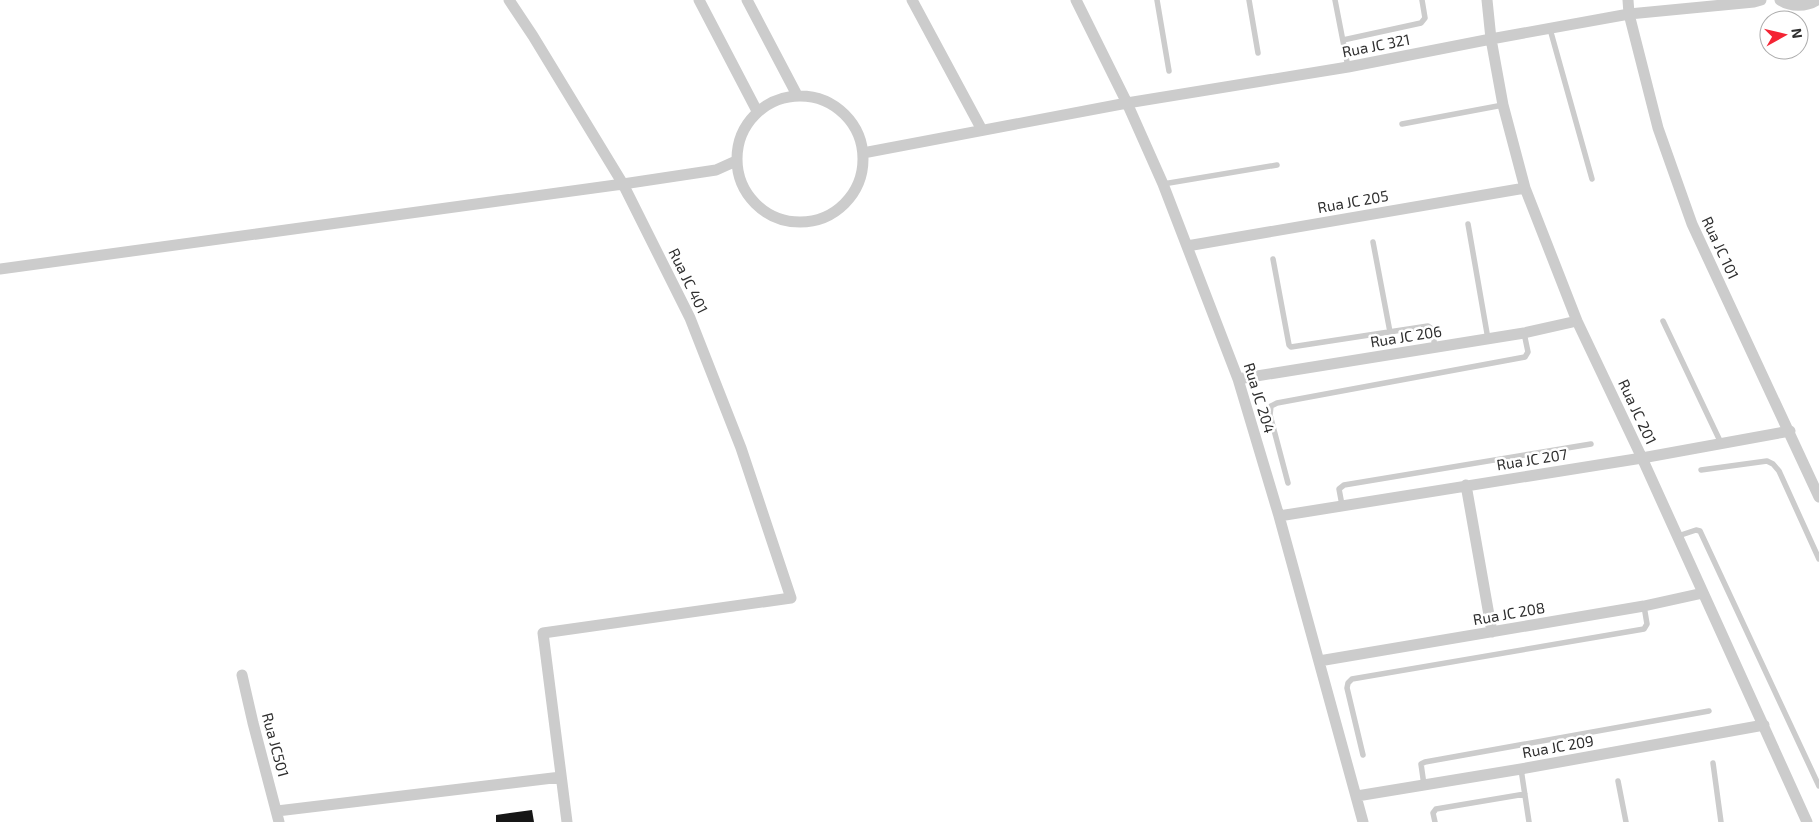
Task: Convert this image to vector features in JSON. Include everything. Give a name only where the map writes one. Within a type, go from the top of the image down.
[{"type":"street","name":"Rua JC 401","points":[[509,0],[624,184],[690,318],[741,448],[791,598],[543,633],[561,777]]},
{"type":"street","points":[[700,0],[757,111]]},
{"type":"street","points":[[747,0],[797,95]]},
{"type":"street","points":[[912,0],[982,130]]},
{"type":"street","name":"Rua JC 204","points":[[1076,0],[1127,102],[1164,184],[1238,379],[1364,822]]},
{"type":"street","name":"Rua JC 201","points":[[1487,0],[1491,38],[1503,105],[1525,188],[1577,321],[1642,458],[1807,822]]},
{"type":"street","name":"Rua JC 101","points":[[1628,0],[1629,14],[1658,128],[1692,224],[1819,497]]},
{"type":"street","name":"Rua JC 321","points":[[863,153],[1127,102],[1348,67],[1491,38],[1629,14],[1761,0]]},
{"type":"street","points":[[1780,0],[1793,5],[1812,3],[1817,0]]},
{"type":"street","points":[[797,95],[822,99],[843,112],[858,132],[863,153],[860,181],[847,202],[831,215],[812,222],[785,222],[760,209],[743,188],[736,161],[741,134],[757,111],[776,100],[797,95]]},
{"type":"street","points":[[0,269],[624,184],[716,170],[736,161]]},
{"type":"street","name":"Rua JC 205","points":[[1187,246],[1525,188]]},
{"type":"street","name":"Rua JC 206","points":[[1238,379],[1524,333],[1577,321]]},
{"type":"street","name":"Rua JC 207","points":[[1278,516],[1642,458],[1790,432]]},
{"type":"street","points":[[1466,485],[1492,632]]},
{"type":"street","name":"Rua JC 208","points":[[1319,661],[1644,606],[1703,593]]},
{"type":"street","name":"Rua JC501","points":[[242,675],[278,816]]},
{"type":"street","name":"Rua JC 209","points":[[1357,796],[1521,770],[1764,725]]},
{"type":"street","points":[[278,816],[561,777],[567,822]]},
{"type":"lane","points":[[1157,0],[1170,71]]},
{"type":"lane","points":[[1249,0],[1258,52]]},
{"type":"lane","points":[[1335,0],[1348,67]]},
{"type":"lane","points":[[1343,40],[1421,24],[1425,18],[1422,0]]},
{"type":"lane","points":[[1550,29],[1592,179]]},
{"type":"lane","points":[[1402,124],[1503,105]]},
{"type":"lane","points":[[1164,184],[1278,164]]},
{"type":"lane","points":[[1468,224],[1488,339]]},
{"type":"lane","points":[[1373,242],[1390,332]]},
{"type":"lane","points":[[1273,259],[1291,348],[1431,327],[1435,347]]},
{"type":"lane","points":[[1663,321],[1721,444]]},
{"type":"lane","points":[[1288,483],[1270,415],[1271,406],[1276,402],[1525,357],[1528,352],[1524,333]]},
{"type":"lane","points":[[1342,505],[1339,489],[1344,485],[1592,444]]},
{"type":"lane","points":[[1701,470],[1767,461],[1773,464],[1779,471],[1819,559]]},
{"type":"lane","points":[[1677,536],[1696,530],[1700,531],[1819,786]]},
{"type":"lane","points":[[1363,755],[1346,688],[1352,679],[1644,629],[1647,624],[1644,606]]},
{"type":"lane","points":[[1424,785],[1420,764],[1425,762],[1709,711]]},
{"type":"lane","points":[[1713,764],[1721,822]]},
{"type":"lane","points":[[1521,770],[1530,822]]},
{"type":"lane","points":[[1618,781],[1626,822]]},
{"type":"lane","points":[[1435,822],[1433,813],[1436,809],[1525,794]]},
{"type":"building","points":[[532,810],[534,822],[496,822],[496,815]]}]
